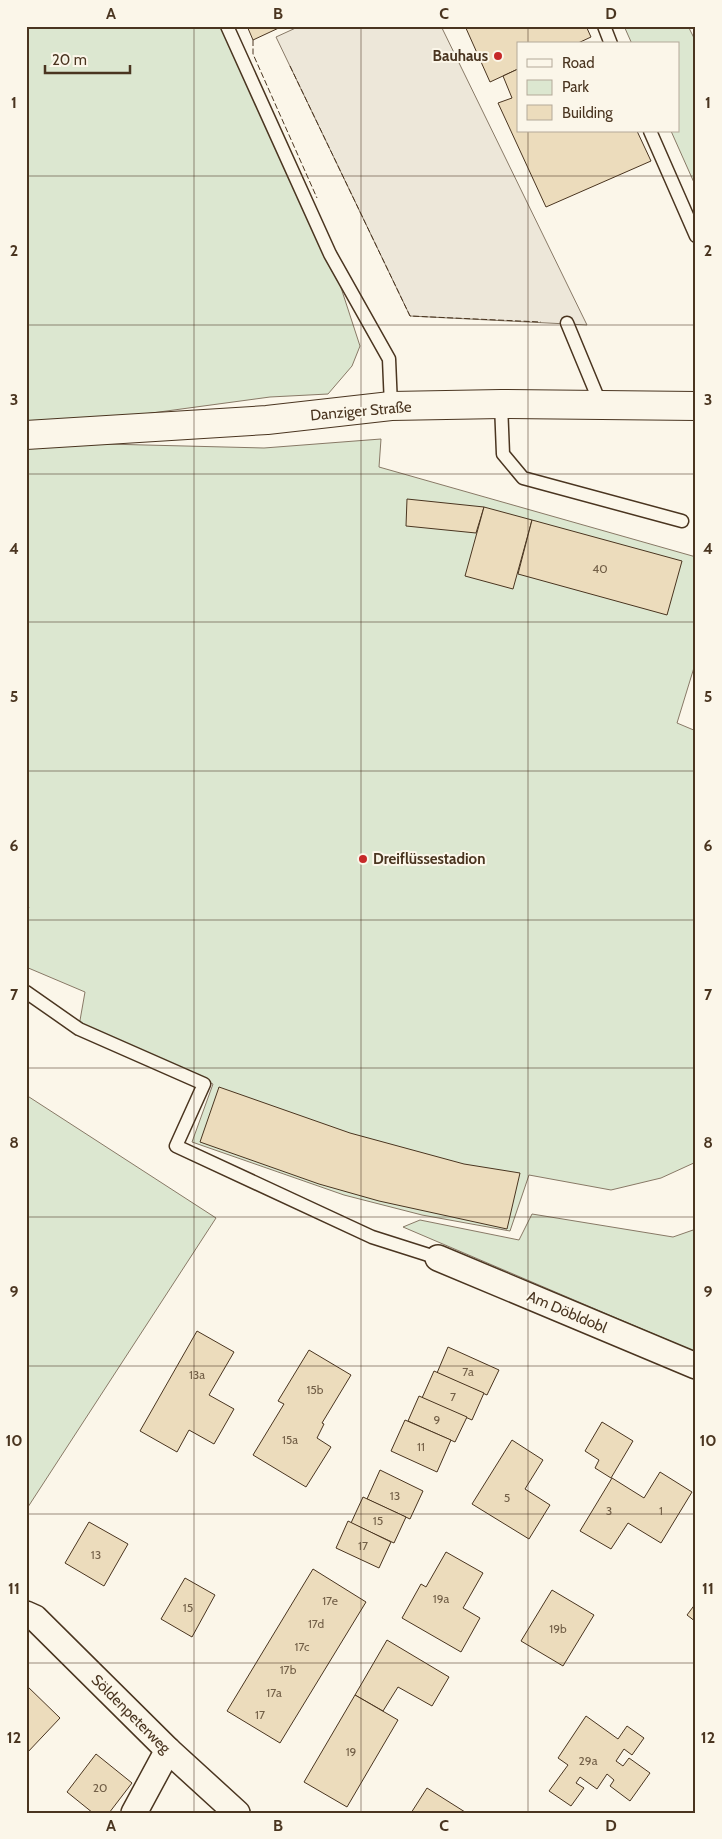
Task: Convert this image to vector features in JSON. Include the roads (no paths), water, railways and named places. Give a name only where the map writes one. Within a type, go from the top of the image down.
[{"type":"street","name":"Danziger Straße","points":[[26,436],[267,420],[391,406],[501,404],[696,406]]},
{"type":"street","name":"Am Döbldobl","points":[[438,1258],[696,1366]]},
{"type":"street","name":"Söldenpeterweg","points":[[26,1614],[35,1618],[168,1750],[237,1813]]},
{"type":"street","points":[[134,1813],[168,1750]]},
{"type":"lane","points":[[227,26],[330,254],[389,359],[391,406]]},
{"type":"lane","points":[[604,26],[610,42]]},
{"type":"lane","points":[[650,132],[696,236]]},
{"type":"lane","points":[[567,324],[601,405]]},
{"type":"lane","points":[[501,404],[503,454],[524,478],[682,521]]},
{"type":"lane","points":[[26,992],[79,1030],[204,1084],[176,1146],[372,1237],[438,1258]]},
{"type":"place","name":"Bauhaus","points":[[498,56]]},
{"type":"place","name":"Dreiflüssestadion","points":[[363,859]]}]
